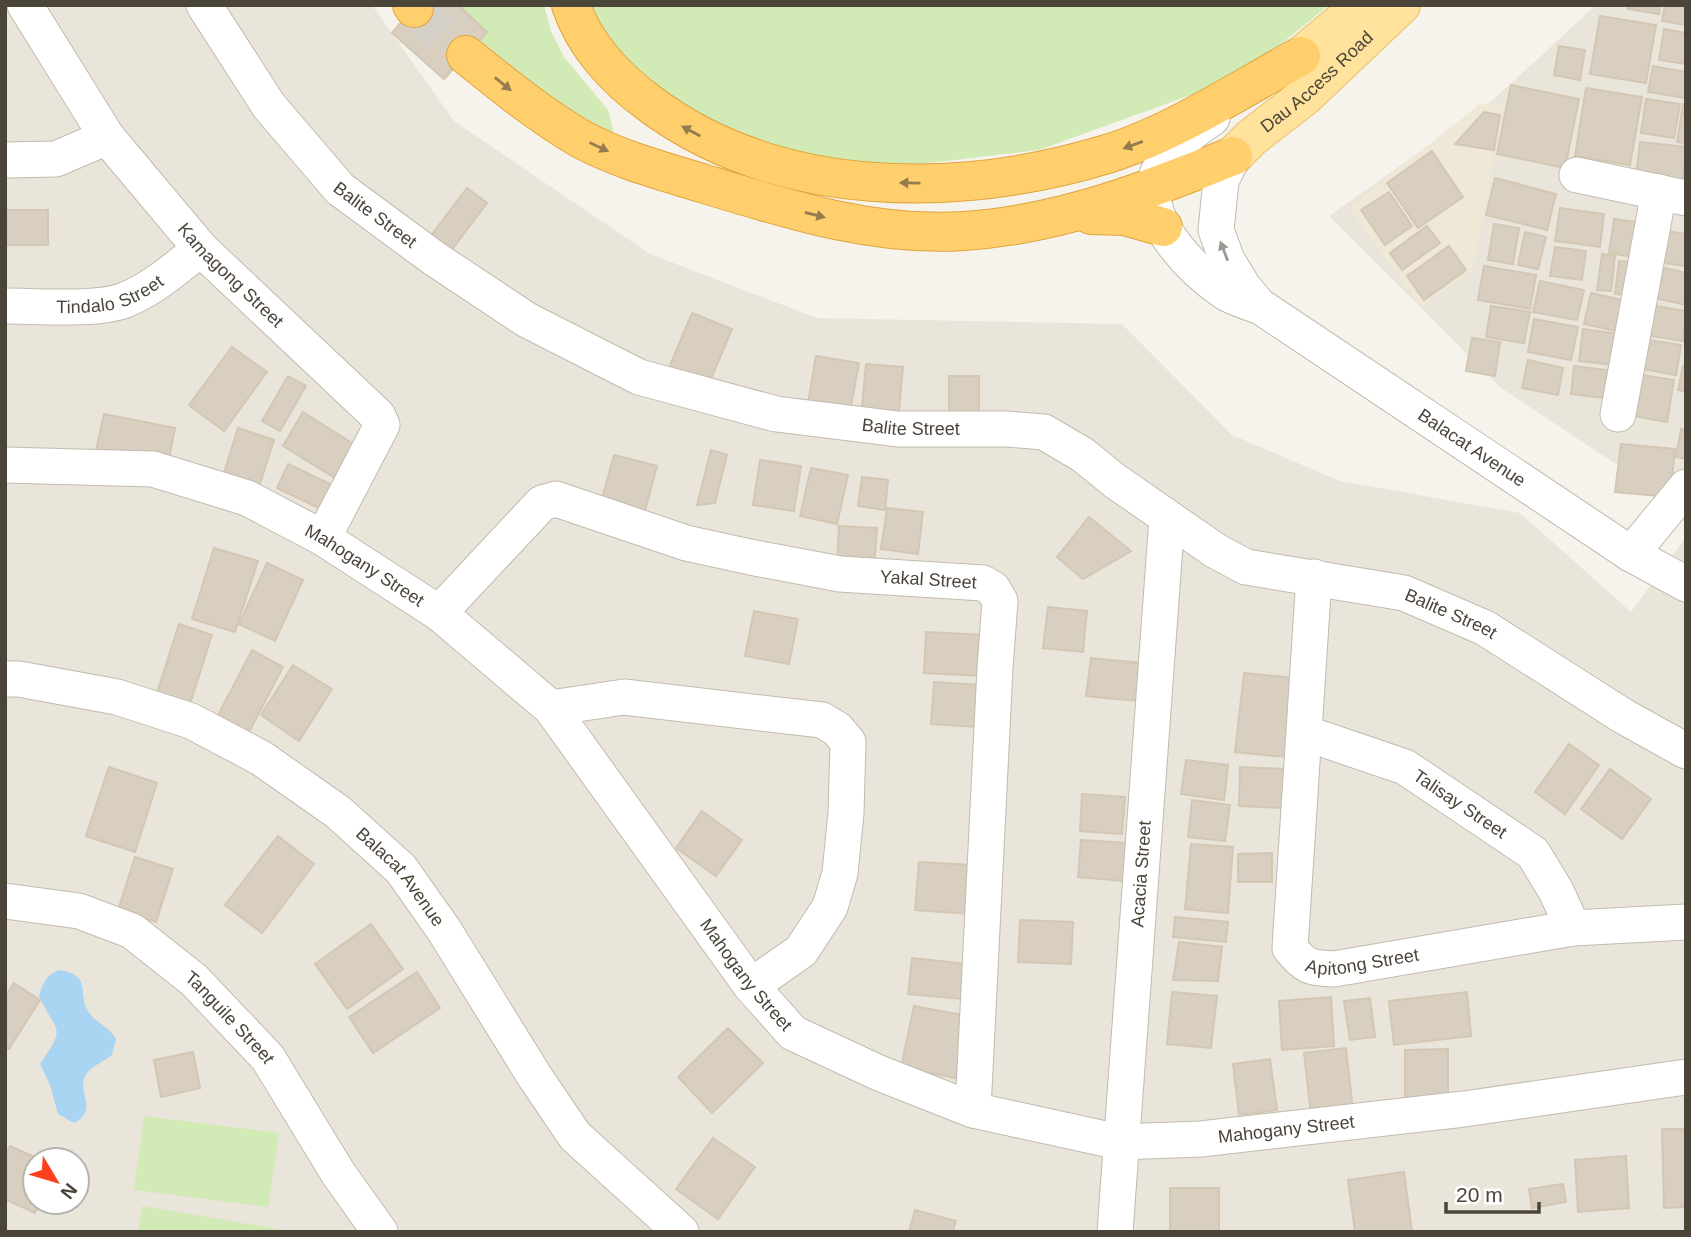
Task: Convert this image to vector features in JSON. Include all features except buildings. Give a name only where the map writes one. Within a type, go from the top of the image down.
[{"type":"highway","points":[[571,5],[584,33],[613,73],[635,93],[683,127],[764,163],[817,175],[884,183],[931,183],[1020,174],[1108,154],[1148,140],[1301,56]]},
{"type":"highway","points":[[466,55],[540,113],[584,141],[639,165],[850,224],[920,231],[963,231],[1058,217],[1125,216],[1163,227]]},
{"type":"highway","points":[[1058,217],[1154,188],[1233,156]]},
{"type":"main road","name":"Dau Access Road","points":[[1301,56],[1362,5]]},
{"type":"main road","name":"Dau Access Road","points":[[1233,156],[1251,138],[1305,96],[1401,5]]},
{"type":"street","name":"Kamagong Street","points":[[25,5],[107,137],[201,249],[378,416],[382,425],[323,538]]},
{"type":"street","name":"Balite Street","points":[[204,5],[268,106],[340,190],[435,259],[527,320],[639,377],[776,415],[898,429],[1007,429],[1044,432],[1083,455],[1216,551],[1245,566],[1404,593],[1485,628],[1623,716],[1686,751]]},
{"type":"street","points":[[1154,188],[1158,173],[1178,144],[1301,56]]},
{"type":"street","points":[[5,160],[57,159],[107,137]]},
{"type":"street","name":"Balacat Avenue","points":[[1233,156],[1221,181],[1216,230],[1235,274],[1261,307]]},
{"type":"street","points":[[1577,175],[1672,195],[1618,414]]},
{"type":"street","name":"Balacat Avenue","points":[[1154,188],[1158,216],[1163,227],[1181,252],[1217,286],[1261,307],[1631,554],[1686,584]]},
{"type":"street","name":"Tindalo Street","points":[[5,306],[92,307],[122,302],[152,287],[201,249]]},
{"type":"street","name":"Mahogany Street","points":[[5,466],[153,469],[247,498],[323,538],[439,613],[551,708],[751,986],[793,1033],[879,1073],[973,1110],[1119,1142],[1201,1139],[1464,1109],[1686,1077]]},
{"type":"street","points":[[1631,554],[1686,487]]},
{"type":"street","name":"Yakal Street","points":[[439,613],[542,503],[556,499],[686,542],[750,557],[840,574],[983,583],[993,589],[1000,601],[973,1110]]},
{"type":"street","name":"Acacia Street","points":[[1115,1232],[1119,1142],[1167,518]]},
{"type":"street","name":"Apitong Street","points":[[1314,577],[1290,948],[1302,963],[1315,968],[1334,968],[1573,928],[1686,922]]},
{"type":"street","name":"Balacat Avenue","points":[[5,679],[19,678],[117,697],[191,721],[261,758],[338,813],[401,869],[444,930],[575,1136],[681,1232]]},
{"type":"street","points":[[551,708],[624,697],[822,720],[837,729],[848,743],[846,813],[840,873],[830,907],[801,951],[751,986]]},
{"type":"street","name":"Talisay Street","points":[[1305,733],[1405,767],[1533,853],[1556,891],[1573,928]]},
{"type":"street","name":"Tanguile Street","points":[[5,901],[79,911],[132,931],[194,980],[268,1058],[338,1173],[380,1232]]},
{"type":"shaded area","points":[[5,5],[372,5],[454,121],[650,254],[817,318],[1122,324],[1232,435],[1340,481],[1520,513],[1631,612],[1686,537],[1686,1232],[5,1232]]},
{"type":"shaded area","points":[[1596,5],[1686,5],[1686,493],[1631,474],[1501,388],[1329,216],[1493,100]]},
{"type":"shaded area","points":[[1480,104],[1503,106],[1473,270],[1421,306],[1349,208]]},
{"type":"green space","points":[[441,5],[544,5],[551,31],[564,57],[608,110],[615,137],[540,94]]},
{"type":"green space","points":[[587,5],[1329,5],[1280,45],[1199,92],[1039,150],[897,167],[808,158],[717,126],[659,89],[603,36]]},
{"type":"green space","points":[[144,1116],[279,1133],[268,1207],[134,1190]]},
{"type":"green space","points":[[142,1206],[295,1232],[138,1232]]},
{"type":"water","points":[[59,970],[70,972],[80,980],[88,1011],[116,1039],[112,1055],[85,1076],[85,1112],[74,1123],[58,1114],[50,1085],[40,1064],[54,1042],[56,1030],[39,996],[46,980]]},
{"type":"tunnel","points":[[414,8],[466,55]]}]
